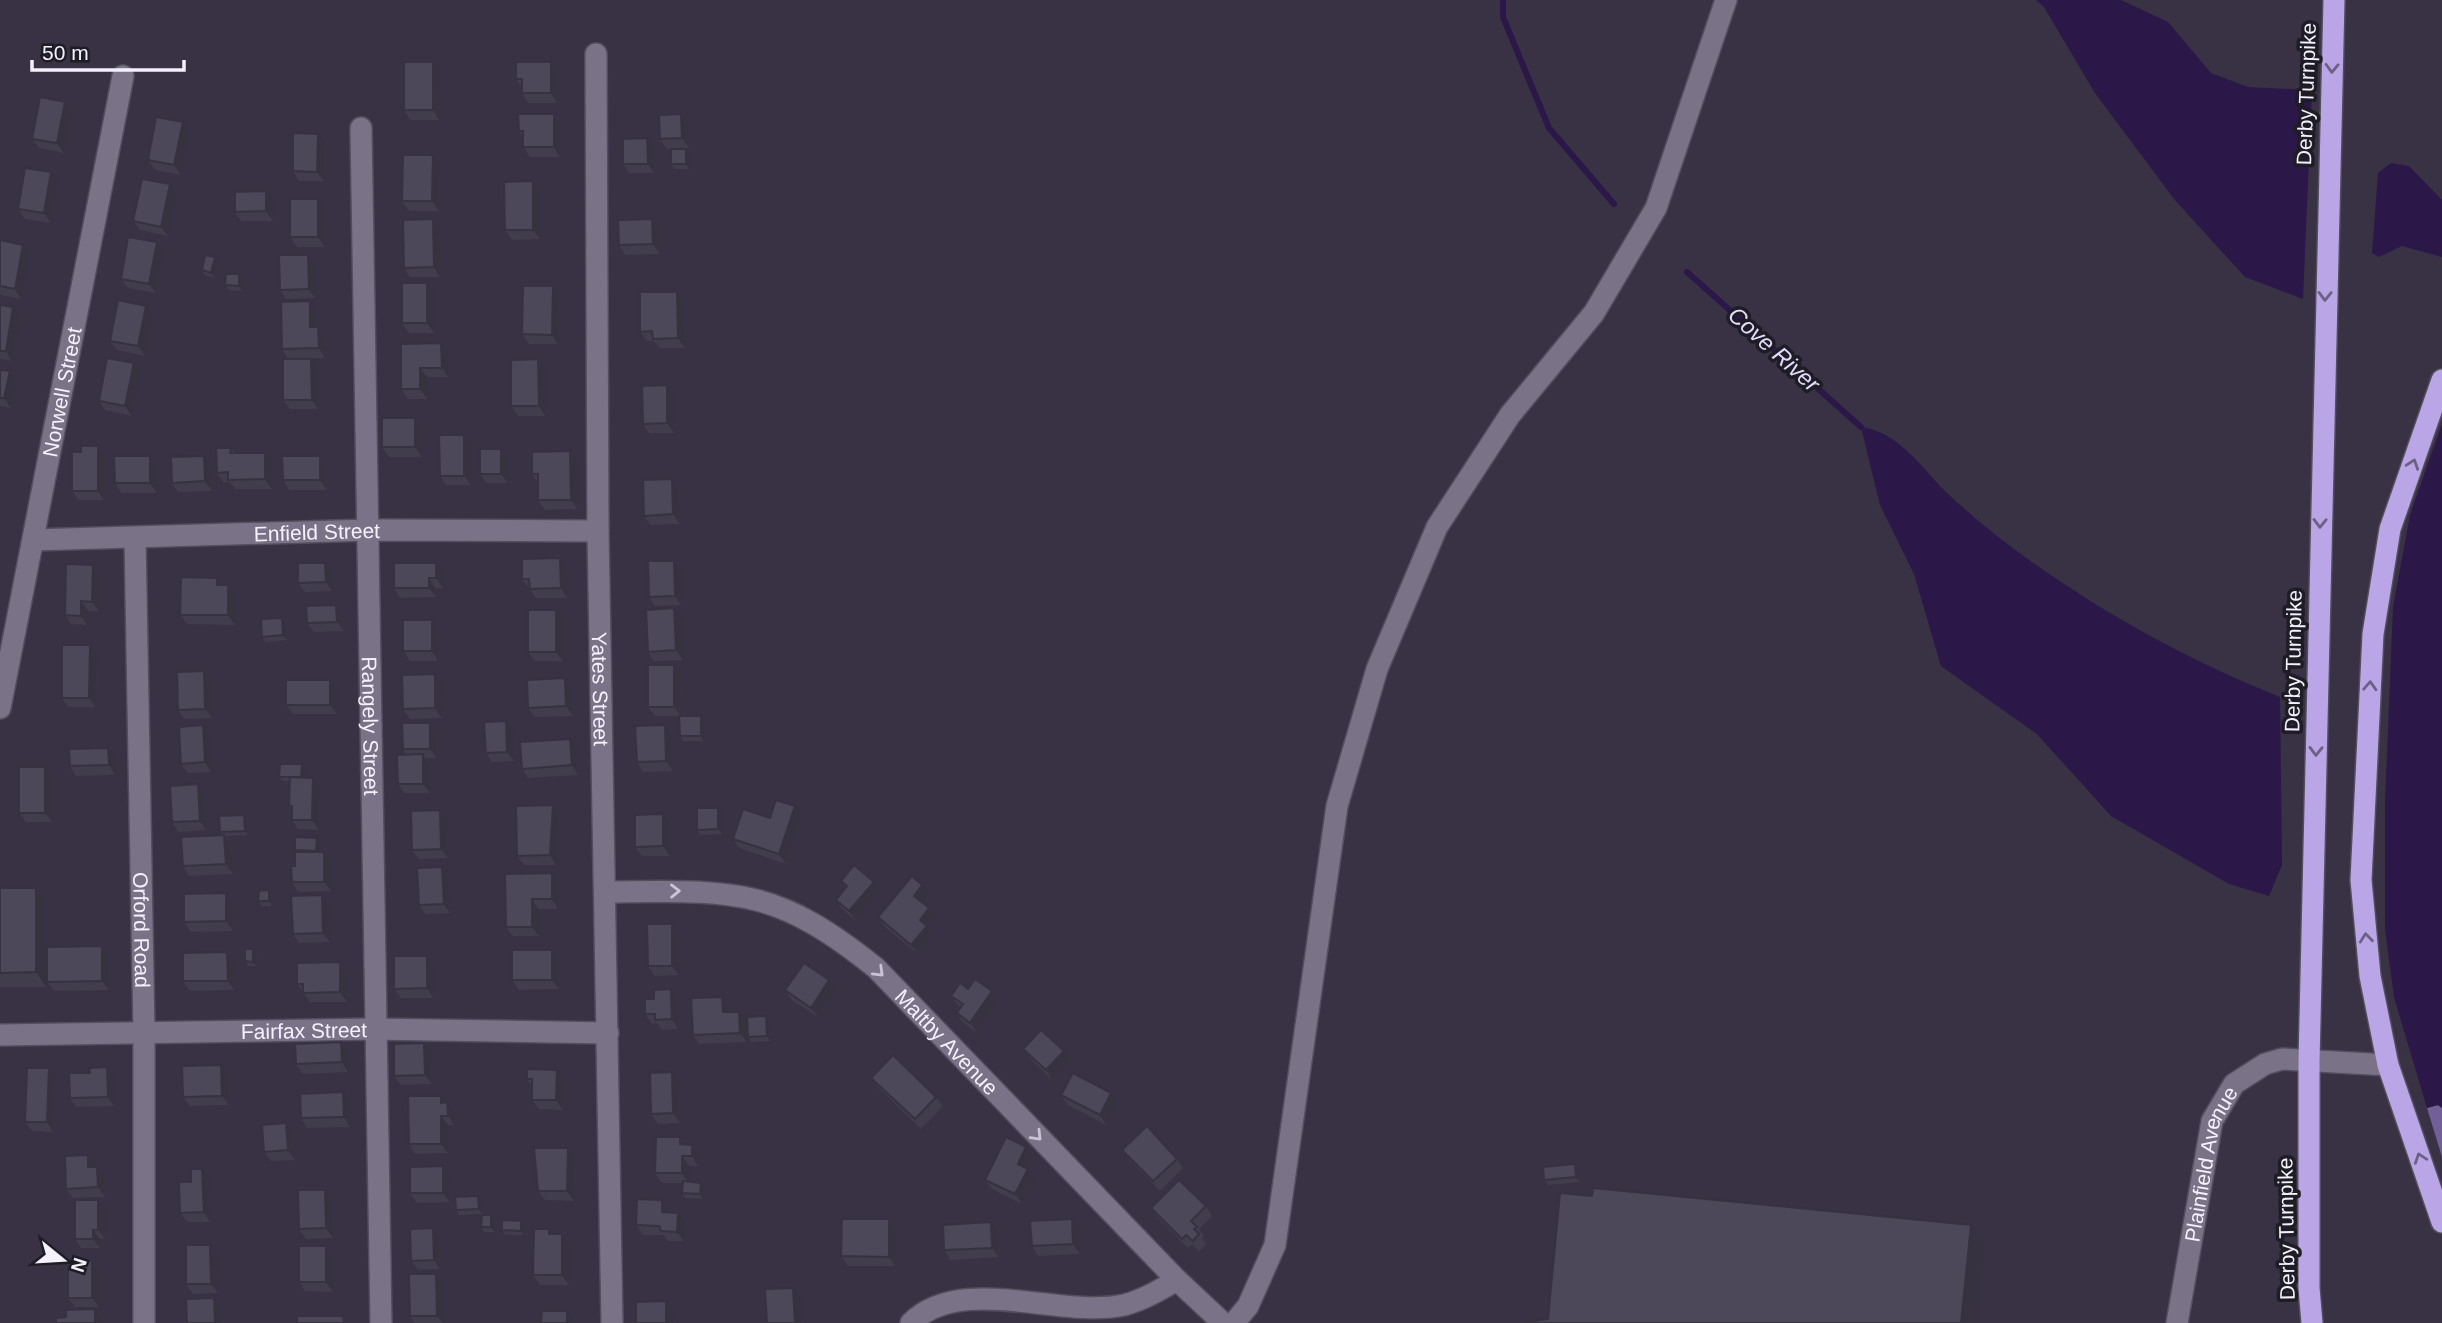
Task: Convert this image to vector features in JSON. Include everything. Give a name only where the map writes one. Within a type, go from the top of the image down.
[{"type":"highway","name":"Derby Turnpike","points":[[2312,1323],[2309,1287],[2309,1062],[2334,0]]},
{"type":"highway","points":[[2442,380],[2390,529],[2373,634],[2361,880],[2370,976],[2388,1065],[2442,1223]]},
{"type":"street","points":[[1234,1323],[1248,1306],[1275,1245],[1337,806],[1377,669],[1437,527],[1510,415],[1594,313],[1656,208],[1726,0]]},
{"type":"street","name":"Yates Street","points":[[596,54],[598,531],[612,1323]]},
{"type":"street","name":"Norwell Street","points":[[0,708],[123,76]]},
{"type":"street","name":"Rangely Street","points":[[361,128],[369,530],[373,1029],[381,1323]]},
{"type":"street","name":"Enfield Street","points":[[33,540],[369,530],[598,531]]},
{"type":"street","name":"Orford Road","points":[[135,538],[144,1032],[144,1323]]},
{"type":"street","name":"Maltby Avenue","points":[[606,892],[714,891],[747,895],[803,916],[843,942],[876,968],[1177,1280],[1223,1323]]},
{"type":"street","name":"Fairfax Street","points":[[0,1035],[373,1029],[608,1033]]},
{"type":"street","name":"Plainfield Avenue","points":[[2177,1323],[2213,1121],[2234,1084],[2265,1064],[2282,1059],[2388,1065]]},
{"type":"street","points":[[911,1323],[924,1310],[956,1301],[1020,1301],[1085,1307],[1122,1306],[1149,1297],[1177,1280]]},
{"type":"shaded area","points":[[2036,0],[2121,0],[2168,22],[2211,73],[2248,87],[2312,90],[2303,299],[2245,277],[2174,199],[2095,93],[2044,7]]},
{"type":"shaded area","points":[[2391,163],[2409,166],[2442,200],[2442,257],[2402,246],[2379,257],[2372,253],[2378,173]]},
{"type":"shaded area","points":[[2442,424],[2442,1108],[2438,1105],[2427,1108],[2394,997],[2385,929],[2385,803],[2393,607],[2410,515]]},
{"type":"shaded area","points":[[1861,427],[1887,435],[1898,443],[1982,524],[2020,554],[2104,610],[2193,658],[2280,697],[2282,865],[2269,896],[2229,884],[2111,816],[2037,734],[1941,666],[1914,574],[1880,505]]},
{"type":"shaded area","points":[[2438,1105],[2442,1108],[2442,1157],[2427,1108]]},
{"type":"building","points":[[404,62],[433,62],[433,110],[404,110]]},
{"type":"building","points":[[516,62],[551,62],[551,93],[522,93],[522,79],[516,79]]},
{"type":"building","points":[[40,97],[65,102],[57,143],[32,139]]},
{"type":"building","points":[[518,114],[554,114],[554,147],[523,147],[523,131],[519,131]]},
{"type":"building","points":[[681,114],[682,138],[660,139],[659,115]]},
{"type":"building","points":[[156,117],[183,122],[174,165],[148,160]]},
{"type":"building","points":[[293,133],[318,134],[317,172],[293,171]]},
{"type":"building","points":[[647,138],[648,164],[623,164],[623,139]]},
{"type":"building","points":[[671,149],[686,149],[686,164],[671,164]]},
{"type":"building","points":[[403,155],[433,155],[432,201],[402,201]]},
{"type":"building","points":[[25,168],[51,172],[44,213],[18,209]]},
{"type":"building","points":[[142,179],[170,184],[161,227],[133,221]]},
{"type":"building","points":[[533,181],[533,230],[505,230],[504,182]]},
{"type":"building","points":[[266,191],[266,211],[235,212],[235,192]]},
{"type":"building","points":[[290,199],[318,199],[318,237],[290,237]]},
{"type":"building","points":[[433,219],[434,267],[404,268],[403,220]]},
{"type":"building","points":[[652,219],[653,244],[619,245],[618,220]]},
{"type":"building","points":[[128,237],[157,242],[149,284],[121,279]]},
{"type":"building","points":[[0,240],[23,245],[15,289],[0,286]]},
{"type":"building","points":[[205,255],[215,257],[211,273],[202,270]]},
{"type":"building","points":[[279,255],[308,255],[309,289],[280,290]]},
{"type":"building","points":[[226,274],[239,274],[239,286],[225,285]]},
{"type":"building","points":[[402,283],[427,283],[427,323],[402,323]]},
{"type":"building","points":[[523,286],[553,286],[552,335],[522,334]]},
{"type":"building","points":[[640,292],[677,292],[678,338],[653,339],[652,331],[640,332]]},
{"type":"building","points":[[118,300],[146,306],[138,346],[110,341]]},
{"type":"building","points":[[310,301],[310,327],[318,327],[319,348],[282,349],[281,302]]},
{"type":"building","points":[[0,305],[13,307],[6,351],[0,351]]},
{"type":"building","points":[[441,343],[442,368],[420,368],[420,389],[401,389],[401,344]]},
{"type":"building","points":[[107,358],[134,363],[125,406],[99,401]]},
{"type":"building","points":[[283,359],[311,359],[312,400],[283,400]]},
{"type":"building","points":[[538,359],[539,406],[511,406],[511,360]]},
{"type":"building","points":[[0,370],[10,371],[4,398],[0,398]]},
{"type":"building","points":[[667,385],[667,423],[643,424],[642,386]]},
{"type":"building","points":[[382,418],[415,418],[415,447],[382,447]]},
{"type":"building","points":[[439,435],[464,435],[464,476],[440,476]]},
{"type":"building","points":[[81,446],[98,446],[98,491],[72,491],[72,452],[81,452]]},
{"type":"building","points":[[216,448],[231,448],[230,453],[265,453],[265,479],[228,480],[228,472],[217,473]]},
{"type":"building","points":[[480,449],[501,449],[501,474],[480,474]]},
{"type":"building","points":[[570,451],[571,500],[538,500],[538,474],[532,474],[532,452]]},
{"type":"building","points":[[114,456],[150,456],[150,483],[115,483]]},
{"type":"building","points":[[204,456],[205,481],[172,483],[171,457]]},
{"type":"building","points":[[282,456],[320,456],[320,480],[283,480]]},
{"type":"building","points":[[672,479],[673,514],[644,516],[643,480]]},
{"type":"building","points":[[560,558],[561,588],[530,589],[529,579],[522,579],[522,559]]},
{"type":"building","points":[[648,561],[674,561],[675,596],[649,597]]},
{"type":"building","points":[[298,563],[325,563],[326,582],[298,583]]},
{"type":"building","points":[[394,563],[436,563],[436,578],[429,578],[429,588],[394,588]]},
{"type":"building","points":[[66,564],[93,565],[92,602],[81,601],[81,616],[65,615]]},
{"type":"building","points":[[181,577],[217,578],[217,585],[228,585],[228,615],[180,615]]},
{"type":"building","points":[[336,605],[337,622],[307,623],[306,606]]},
{"type":"building","points":[[674,608],[676,650],[648,652],[646,610]]},
{"type":"building","points":[[528,610],[556,610],[556,652],[528,652]]},
{"type":"building","points":[[282,618],[283,635],[262,637],[261,619]]},
{"type":"building","points":[[403,620],[432,620],[432,651],[403,651]]},
{"type":"building","points":[[62,645],[90,645],[89,698],[62,698]]},
{"type":"building","points":[[648,665],[674,665],[674,707],[648,707]]},
{"type":"building","points":[[204,671],[205,709],[178,710],[177,672]]},
{"type":"building","points":[[435,674],[435,708],[403,709],[402,675]]},
{"type":"building","points":[[565,678],[566,706],[528,708],[527,680]]},
{"type":"building","points":[[286,680],[330,680],[330,705],[286,705]]},
{"type":"building","points":[[679,716],[701,716],[701,736],[680,736]]},
{"type":"building","points":[[506,721],[507,752],[486,753],[484,722]]},
{"type":"building","points":[[402,723],[430,723],[430,749],[403,749]]},
{"type":"building","points":[[203,725],[205,762],[181,764],[179,727]]},
{"type":"building","points":[[665,725],[666,761],[637,762],[635,726]]},
{"type":"building","points":[[570,739],[572,765],[522,769],[520,742]]},
{"type":"building","points":[[108,748],[109,765],[70,766],[69,749]]},
{"type":"building","points":[[423,754],[423,784],[398,784],[397,755]]},
{"type":"building","points":[[280,764],[302,764],[301,777],[279,777]]},
{"type":"building","points":[[19,767],[45,767],[45,813],[19,813]]},
{"type":"building","points":[[290,777],[313,778],[312,820],[292,820],[292,806],[289,806]]},
{"type":"building","points":[[198,784],[200,821],[172,822],[170,786]]},
{"type":"building","points":[[776,800],[795,806],[779,854],[733,839],[743,809],[770,818]]},
{"type":"building","points":[[553,805],[550,855],[517,856],[516,806]]},
{"type":"building","points":[[697,808],[718,808],[718,829],[697,830]]},
{"type":"building","points":[[440,810],[441,849],[412,850],[411,811]]},
{"type":"building","points":[[663,814],[663,846],[635,847],[635,815]]},
{"type":"building","points":[[244,815],[245,831],[220,832],[219,816]]},
{"type":"building","points":[[224,835],[226,864],[183,866],[181,837]]},
{"type":"building","points":[[295,837],[317,838],[316,851],[295,850]]},
{"type":"building","points":[[295,852],[324,852],[324,882],[292,882],[291,866],[295,866]]},
{"type":"building","points":[[854,865],[874,882],[849,911],[836,900],[847,886],[841,881]]},
{"type":"building","points":[[442,867],[444,904],[419,905],[417,868]]},
{"type":"building","points":[[552,873],[552,899],[532,899],[532,927],[506,927],[505,874]]},
{"type":"building","points":[[912,876],[922,885],[914,896],[929,908],[920,920],[927,926],[911,945],[878,917]]},
{"type":"building","points":[[0,888],[36,888],[36,972],[0,973]]},
{"type":"building","points":[[269,890],[269,901],[258,901],[259,891]]},
{"type":"building","points":[[226,893],[226,921],[184,922],[184,894]]},
{"type":"building","points":[[322,895],[323,933],[293,934],[291,896]]},
{"type":"building","points":[[647,924],[672,924],[672,966],[648,966]]},
{"type":"building","points":[[102,946],[102,981],[47,982],[47,947]]},
{"type":"building","points":[[245,949],[253,949],[253,962],[245,961]]},
{"type":"building","points":[[512,950],[552,950],[552,980],[512,980]]},
{"type":"building","points":[[227,952],[228,981],[183,981],[183,953]]},
{"type":"building","points":[[394,956],[427,956],[427,988],[394,989]]},
{"type":"building","points":[[340,962],[340,992],[303,993],[303,984],[297,984],[297,963]]},
{"type":"building","points":[[804,963],[829,980],[811,1008],[785,990]]},
{"type":"building","points":[[975,979],[992,991],[970,1023],[957,1013],[963,1004],[951,996],[960,983],[968,989]]},
{"type":"building","points":[[671,989],[672,1019],[655,1020],[655,1014],[645,1014],[645,999],[654,999],[654,990]]},
{"type":"building","points":[[722,997],[723,1012],[739,1012],[740,1033],[693,1035],[691,998]]},
{"type":"building","points":[[766,1016],[767,1036],[748,1037],[747,1017]]},
{"type":"building","points":[[1041,1030],[1064,1051],[1046,1070],[1023,1049]]},
{"type":"building","points":[[341,1042],[342,1062],[296,1064],[295,1044]]},
{"type":"building","points":[[424,1043],[425,1075],[394,1076],[394,1044]]},
{"type":"building","points":[[893,1055],[936,1097],[915,1119],[871,1078]]},
{"type":"building","points":[[221,1065],[222,1096],[183,1097],[182,1066]]},
{"type":"building","points":[[107,1067],[108,1097],[70,1098],[69,1073],[90,1073],[89,1068]]},
{"type":"building","points":[[27,1068],[49,1068],[47,1122],[25,1122]]},
{"type":"building","points":[[527,1069],[557,1070],[556,1100],[532,1100],[532,1079],[527,1079]]},
{"type":"building","points":[[672,1072],[673,1113],[651,1114],[650,1073]]},
{"type":"building","points":[[1073,1073],[1111,1093],[1100,1115],[1061,1095]]},
{"type":"building","points":[[343,1092],[344,1117],[301,1118],[300,1094]]},
{"type":"building","points":[[408,1096],[441,1096],[441,1103],[447,1102],[448,1116],[441,1116],[441,1144],[409,1144]]},
{"type":"building","points":[[286,1123],[288,1150],[264,1152],[262,1125]]},
{"type":"building","points":[[1147,1126],[1177,1159],[1153,1181],[1122,1150]]},
{"type":"building","points":[[656,1137],[680,1137],[680,1144],[692,1145],[692,1156],[682,1156],[682,1173],[655,1173]]},
{"type":"building","points":[[1006,1137],[1026,1147],[1018,1164],[1028,1169],[1015,1194],[985,1180]]},
{"type":"building","points":[[534,1148],[568,1148],[567,1191],[538,1191]]},
{"type":"building","points":[[88,1155],[88,1167],[97,1167],[98,1187],[66,1189],[65,1156]]},
{"type":"building","points":[[1575,1164],[1576,1177],[1544,1180],[1543,1167]]},
{"type":"building","points":[[443,1166],[443,1193],[410,1193],[410,1167]]},
{"type":"building","points":[[191,1169],[202,1169],[204,1212],[180,1213],[179,1182],[191,1182]]},
{"type":"building","points":[[1179,1180],[1206,1206],[1191,1221],[1199,1234],[1193,1241],[1186,1235],[1182,1239],[1151,1208]]},
{"type":"building","points":[[683,1181],[701,1183],[700,1194],[682,1193]]},
{"type":"building","points":[[1593,1188],[1971,1225],[1961,1323],[1523,1323],[1548,1319],[1560,1193],[1592,1196]]},
{"type":"building","points":[[298,1190],[325,1190],[326,1228],[299,1229]]},
{"type":"building","points":[[478,1196],[479,1209],[456,1210],[455,1197]]},
{"type":"building","points":[[637,1199],[662,1200],[662,1212],[678,1213],[677,1232],[661,1231],[659,1226],[636,1225]]},
{"type":"building","points":[[75,1200],[98,1200],[98,1230],[93,1230],[93,1239],[75,1239]]},
{"type":"building","points":[[482,1215],[491,1215],[491,1227],[481,1227]]},
{"type":"building","points":[[842,1219],[889,1219],[889,1257],[841,1256]]},
{"type":"building","points":[[1072,1219],[1073,1244],[1032,1246],[1030,1221]]},
{"type":"building","points":[[502,1220],[521,1221],[521,1231],[502,1230]]},
{"type":"building","points":[[991,1222],[992,1248],[944,1250],[943,1225]]},
{"type":"building","points":[[433,1228],[434,1260],[411,1261],[410,1229]]},
{"type":"building","points":[[534,1229],[549,1229],[549,1234],[562,1234],[562,1275],[533,1275]]},
{"type":"building","points":[[186,1245],[210,1245],[211,1284],[186,1284]]},
{"type":"building","points":[[299,1246],[326,1246],[326,1282],[299,1282]]},
{"type":"building","points":[[68,1261],[92,1261],[92,1298],[68,1298]]},
{"type":"building","points":[[409,1274],[436,1274],[437,1316],[410,1316]]},
{"type":"building","points":[[793,1288],[795,1323],[767,1323],[765,1289]]},
{"type":"building","points":[[214,1298],[215,1323],[187,1323],[186,1299]]},
{"type":"building","points":[[666,1301],[666,1323],[636,1323],[636,1302]]},
{"type":"building","points":[[95,1309],[95,1323],[56,1323],[56,1318],[66,1317],[66,1310]]},
{"type":"building","points":[[542,1311],[567,1311],[567,1323],[541,1323]]},
{"type":"building","points":[[297,1316],[343,1316],[344,1323],[297,1323]]},
{"type":"waterway","name":"Cove River","points":[[1503,0],[1503,17],[1549,128],[1614,204]]},
{"type":"waterway","name":"Cove River","points":[[1687,272],[1861,427]]}]
